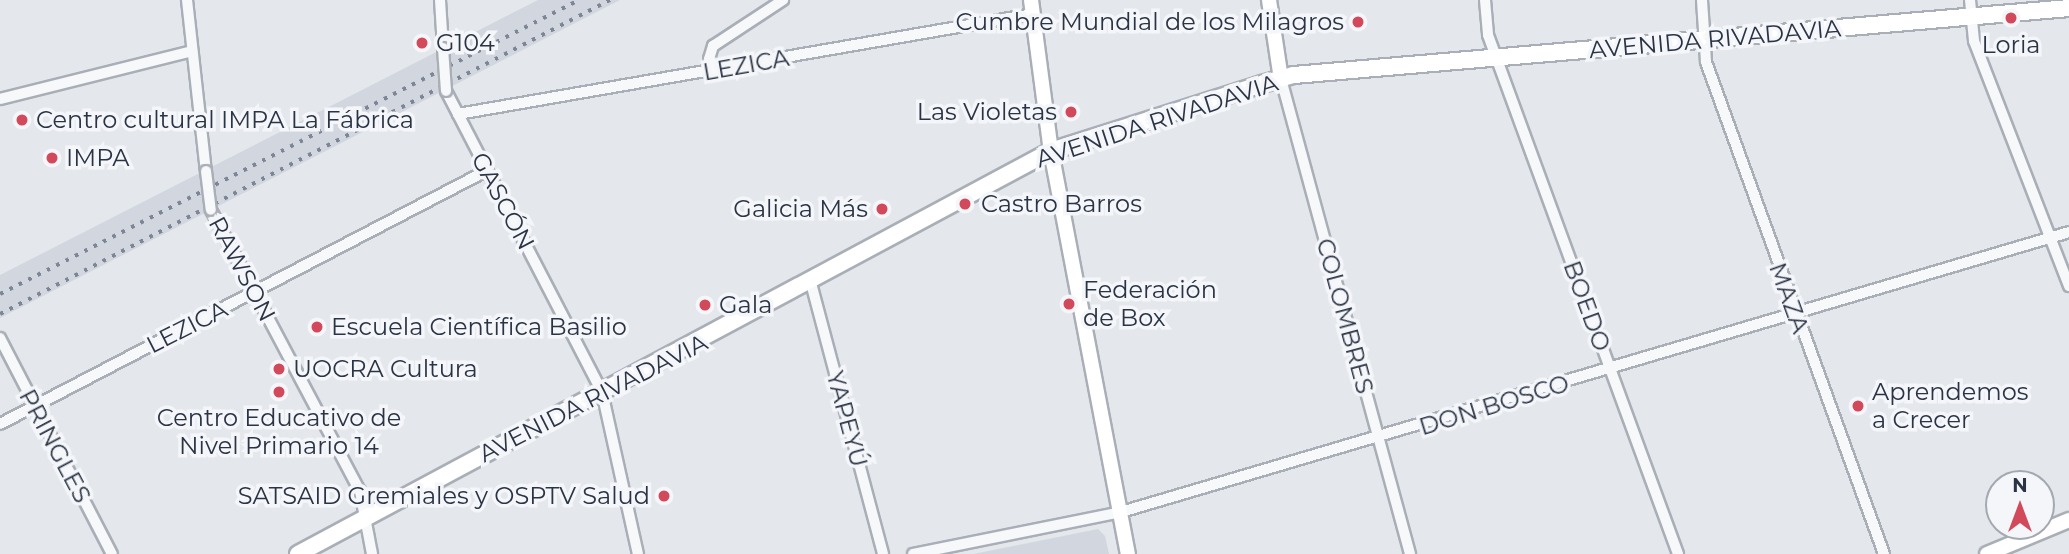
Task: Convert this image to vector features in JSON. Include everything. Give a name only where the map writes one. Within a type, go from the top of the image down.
[{"type":"main road","points":[[1269,0],[1281,79]]},
{"type":"main road","points":[[1032,7],[1051,151],[1128,554]]},
{"type":"main road","name":"AVENIDA RIVADAVIA","points":[[298,554],[811,283],[1051,151],[1281,79],[1704,40],[1971,8],[2069,8]]},
{"type":"main road","points":[[1994,553],[2069,520]]},
{"type":"street","name":"RAWSON","points":[[187,0],[211,210],[360,491],[372,554]]},
{"type":"street","name":"GASCÓN","points":[[440,0],[446,91],[602,392],[638,554]]},
{"type":"street","points":[[718,70],[709,59],[713,46],[783,0]]},
{"type":"street","name":"BOEDO","points":[[1485,0],[1488,35],[1678,554]]},
{"type":"street","name":"MAZA","points":[[1702,0],[1706,62],[1884,554]]},
{"type":"street","name":"LEZICA","points":[[458,114],[718,70],[1032,7]]},
{"type":"street","points":[[1971,8],[1974,41],[2069,286]]},
{"type":"street","points":[[0,99],[192,51]]},
{"type":"street","name":"COLOMBRES","points":[[1281,79],[1410,554]]},
{"type":"street","name":"LEZICA","points":[[0,424],[486,171]]},
{"type":"street","name":"DON BOSCO","points":[[914,554],[1121,512],[1378,440],[2069,232]]},
{"type":"street","name":"YAPEYÚ","points":[[811,283],[883,554]]},
{"type":"street","name":"PRINGLES","points":[[0,338],[33,407],[112,554]]},
{"type":"shaded area","points":[[538,0],[620,0],[0,318],[0,275]]},
{"type":"shaded area","points":[[1098,529],[1105,536],[1109,554],[973,554]]},
{"type":"railway","points":[[0,294],[579,0]]},
{"type":"railway","points":[[0,314],[610,0]]},
{"type":"place","name":"Loria","points":[[2011,18]]},
{"type":"place","name":"Cumbre Mundial de los Milagros","points":[[1358,22]]},
{"type":"place","name":"G104","points":[[422,43]]},
{"type":"place","name":"Las Violetas","points":[[1071,112]]},
{"type":"place","name":"Centro cultural IMPA La Fábrica","points":[[22,120]]},
{"type":"place","name":"IMPA","points":[[52,158]]},
{"type":"place","name":"Castro Barros","points":[[965,204]]},
{"type":"place","name":"Galicia Más","points":[[882,209]]},
{"type":"place","name":"Federación de Box","points":[[1069,304]]},
{"type":"place","name":"Gala","points":[[705,305]]},
{"type":"place","name":"Escuela Científica Basilio","points":[[317,327]]},
{"type":"place","name":"UOCRA Cultura","points":[[279,369]]},
{"type":"place","name":"Centro Educativo de Nivel Primario 14","points":[[279,392]]},
{"type":"place","name":"Aprendemos a Crecer","points":[[1858,406]]},
{"type":"place","name":"SATSAID Gremiales y OSPTV Salud","points":[[664,496]]}]
